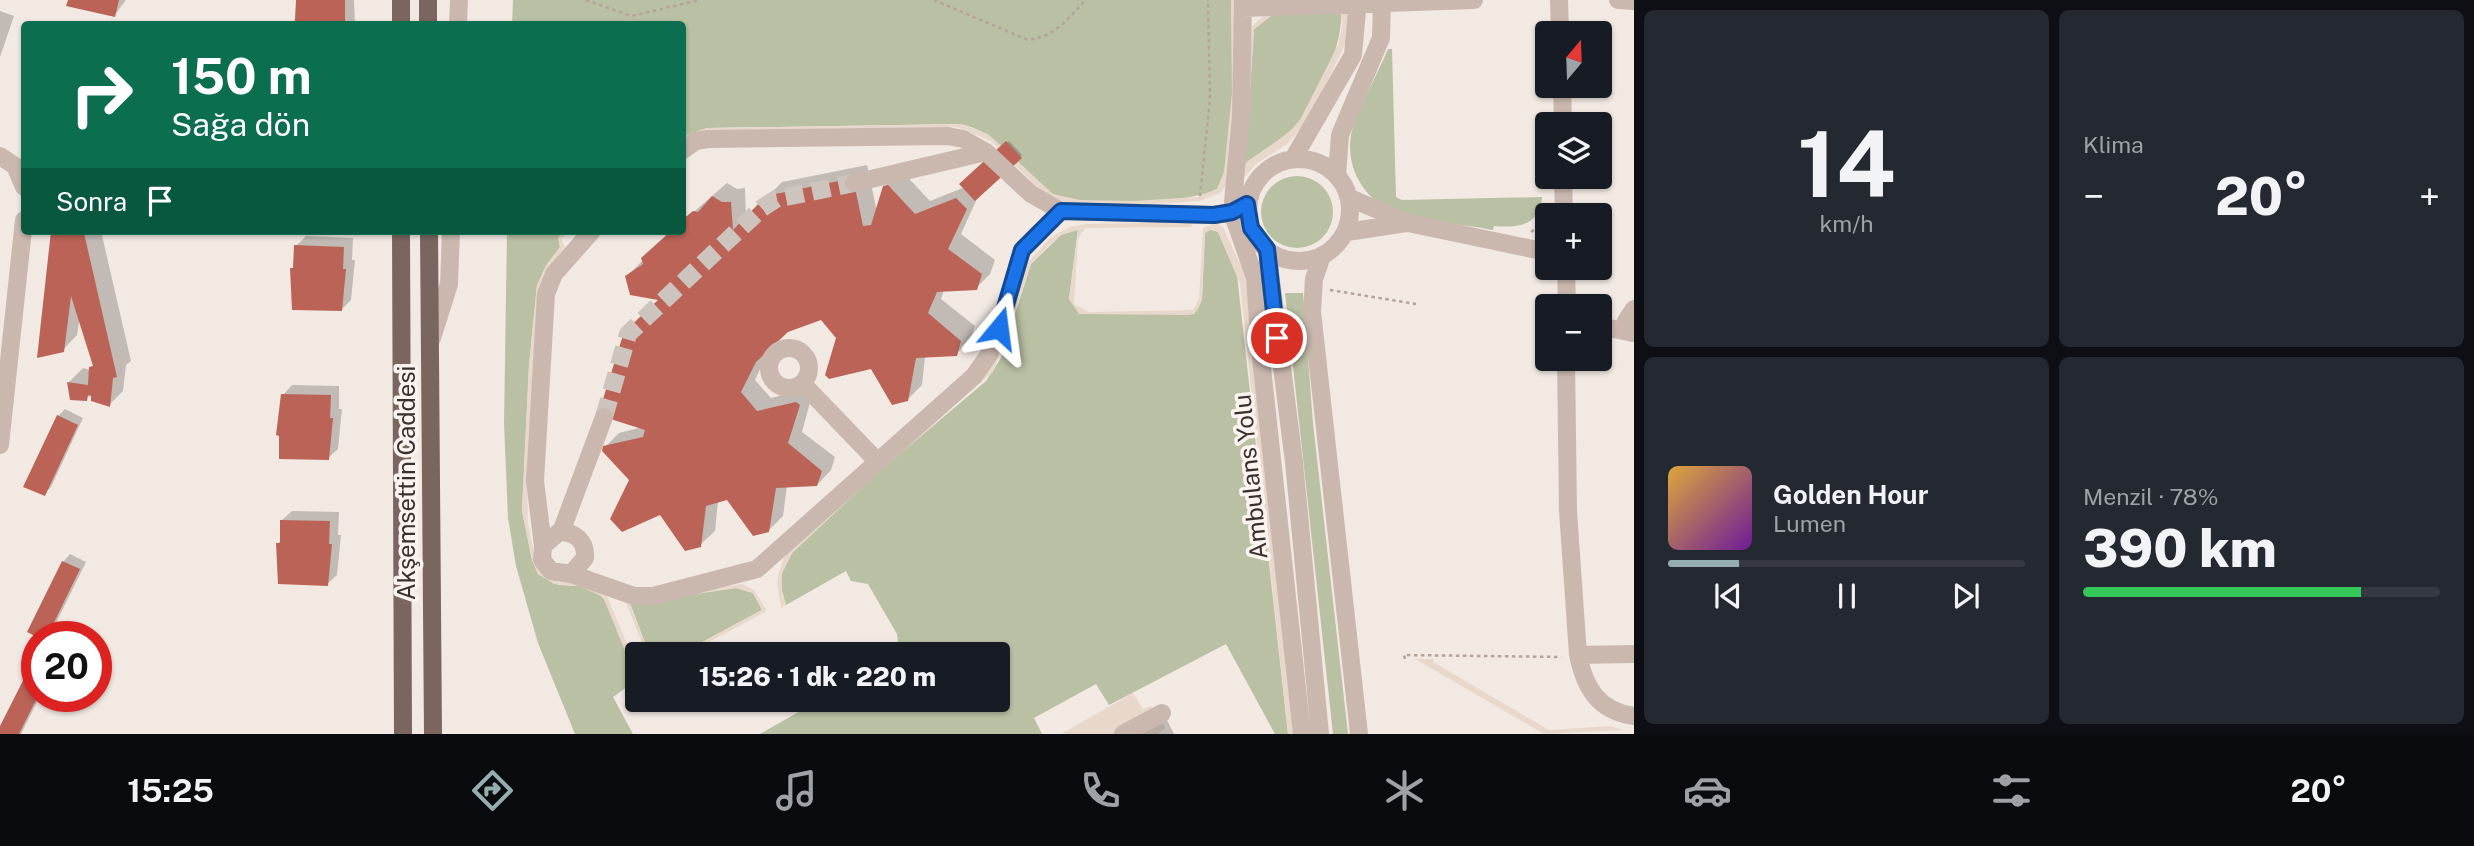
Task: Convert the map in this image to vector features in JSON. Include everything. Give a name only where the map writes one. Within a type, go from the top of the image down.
[{"type":"main road","points":[[401,0],[401,21]]},
{"type":"main road","points":[[428,0],[428,21]]},
{"type":"main road","name":"Akşemsettin Caddesi","points":[[401,235],[403,734]]},
{"type":"main road","name":"Akşemsettin Caddesi","points":[[429,235],[433,734]]},
{"type":"street","points":[[458,21],[459,0]]},
{"type":"street","name":"Ambulans Yolu","points":[[1302,734],[1260,349],[1257,290],[1240,208],[1243,4],[1474,0]]},
{"type":"street","points":[[1559,0],[1560,21]]},
{"type":"street","points":[[1618,0],[1634,1]]},
{"type":"street","points":[[1293,159],[1353,55],[1358,1]]},
{"type":"street","points":[[1337,176],[1340,135],[1381,38],[1382,1]]},
{"type":"street","points":[[686,147],[696,141],[726,138],[948,136],[963,139],[986,152],[1031,194],[1061,211],[1214,215],[1240,208],[1257,180],[1268,168],[1293,159],[1317,161],[1337,176],[1350,198],[1347,232],[1336,246],[1322,256],[1305,261],[1288,260],[1267,249],[1240,208]]},
{"type":"street","points":[[854,183],[986,152]]},
{"type":"street","points":[[0,156],[15,166],[21,180]]},
{"type":"street","points":[[1350,198],[1408,223],[1535,249]]},
{"type":"street","points":[[588,235],[554,274],[547,294],[535,481],[545,566],[557,574],[571,574],[609,590],[634,596],[653,596],[757,569],[974,376],[992,347],[1022,250],[1061,211]]},
{"type":"street","points":[[1347,232],[1408,223]]},
{"type":"street","points":[[0,445],[22,235]]},
{"type":"street","points":[[429,344],[449,284],[451,235]]},
{"type":"street","points":[[1267,249],[1294,462],[1320,734]]},
{"type":"street","points":[[1322,256],[1312,287],[1315,338],[1359,734]]},
{"type":"street","points":[[1634,309],[1626,321],[1634,333]]},
{"type":"street","points":[[1612,328],[1634,333]]},
{"type":"street","points":[[1566,371],[1568,511],[1578,654],[1582,674],[1596,699],[1612,710],[1634,716]]},
{"type":"street","points":[[803,383],[877,461]]},
{"type":"street","points":[[561,532],[604,417]]},
{"type":"street","points":[[543,546],[552,535],[561,532],[579,538],[585,551],[582,565],[571,574]]},
{"type":"street","points":[[1578,654],[1634,654]]},
{"type":"street","points":[[1123,734],[1162,713]]},
{"type":"path","points":[[586,0],[631,16],[700,0]]},
{"type":"path","points":[[934,0],[1028,40],[1041,38],[1055,31],[1085,0]]},
{"type":"path","points":[[1200,197],[1210,99],[1208,0]]},
{"type":"path","points":[[1312,287],[1416,304]]},
{"type":"path","points":[[1405,659],[1404,655],[1562,657],[1578,654]]},
{"type":"green space","points":[[513,0],[1231,0],[1231,128],[1224,175],[1217,189],[1184,198],[1135,202],[1086,201],[1053,194],[1030,177],[990,137],[960,124],[707,128],[686,136],[686,21],[512,21]]},
{"type":"green space","points":[[1341,11],[1341,25],[1333,58],[1309,109],[1289,132],[1245,164],[1254,29],[1272,15]]},
{"type":"green space","points":[[1388,49],[1392,49],[1396,197],[1402,200],[1542,197],[1541,203],[1535,203],[1535,216],[1526,223],[1494,226],[1493,230],[1408,215],[1384,206],[1366,191],[1351,161],[1353,127]]},
{"type":"green space","points":[[1297,176],[1317,182],[1327,192],[1333,212],[1327,232],[1317,242],[1297,248],[1277,242],[1267,232],[1261,212],[1267,192],[1277,182]]},
{"type":"green space","points":[[1078,229],[1069,299],[1079,313],[1194,314],[1202,300],[1205,233],[1209,229],[1218,232],[1237,275],[1288,734],[1275,734],[1226,644],[1109,705],[1096,684],[1034,718],[1042,734],[760,734],[799,712],[1010,712],[1010,642],[898,642],[897,634],[868,584],[851,581],[846,571],[786,605],[781,587],[782,573],[792,553],[875,475],[986,381],[1001,358],[1031,264],[1061,235]]},
{"type":"green space","points":[[507,235],[561,235],[558,238],[560,247],[537,285],[529,365],[522,511],[532,560],[538,574],[559,585],[579,586],[599,593],[606,602],[625,650],[625,688],[613,697],[633,734],[575,734],[538,643],[516,566],[508,518],[504,424]]},
{"type":"green space","points":[[1285,293],[1303,293],[1313,423],[1348,734],[1333,734]]},
{"type":"green space","points":[[736,588],[753,593],[762,610],[702,642],[645,642],[630,603]]},
{"type":"shaded area","points":[[1231,0],[1235,0],[1237,98],[1227,183],[1221,193],[1200,201],[1137,205],[1069,203],[1053,198],[1037,187],[991,141],[957,127],[742,130],[686,140],[686,136],[707,128],[960,124],[988,134],[1053,194],[1079,200],[1134,201],[1197,197],[1217,189],[1224,172],[1232,93]]},
{"type":"shaded area","points":[[1348,7],[1347,40],[1309,120],[1287,144],[1256,164],[1240,182],[1252,26],[1264,15]],"holes":[[[1341,11],[1342,26],[1338,45],[1300,120],[1290,132],[1245,163],[1254,29],[1272,15]]]},
{"type":"shaded area","points":[[1191,222],[1192,227],[1085,228],[1078,239],[1074,304],[1089,312],[1193,310],[1199,299],[1203,228],[1215,223],[1223,227],[1244,272],[1248,291],[1296,734],[1288,734],[1240,284],[1218,232],[1212,229],[1205,233],[1202,300],[1197,311],[1190,315],[1079,314],[1069,299],[1078,230],[1061,235],[1048,246],[1031,264],[993,372],[874,475],[792,553],[782,573],[782,595],[786,605],[781,608],[777,581],[783,559],[790,548],[989,370],[1027,264],[1050,238],[1070,227],[1085,224]]},
{"type":"shaded area","points":[[566,235],[561,239],[565,247],[549,268],[533,366],[527,462],[528,524],[536,562],[546,576],[559,582],[572,582],[607,596],[626,642],[625,651],[603,597],[579,586],[554,584],[538,574],[532,560],[522,511],[529,365],[537,285],[546,265],[560,247],[558,238]]},
{"type":"shaded area","points":[[742,584],[754,590],[767,611],[709,642],[702,642],[762,610],[753,593],[736,588],[630,604],[644,642],[641,642],[626,602]]},
{"type":"shaded area","points":[[1415,659],[1434,659],[1433,662],[1549,730],[1610,726],[1623,730],[1544,734]]},
{"type":"shaded area","points":[[1133,693],[1143,709],[1151,706],[1153,709],[1142,715],[1150,730],[1163,723],[1165,728],[1158,734],[1061,734]]},
{"type":"building","points":[[68,0],[119,0],[115,17],[66,6]]},
{"type":"building","points":[[296,0],[345,0],[345,21],[295,21]]},
{"type":"building","points":[[1006,141],[1022,158],[975,201],[959,184]]},
{"type":"building","points":[[853,178],[863,226],[871,225],[883,186],[888,185],[915,214],[956,198],[967,209],[948,249],[982,274],[977,290],[937,292],[928,313],[961,341],[957,356],[916,358],[908,401],[892,405],[871,369],[829,379],[825,375],[836,338],[821,320],[788,332],[756,362],[741,392],[757,411],[796,402],[800,405],[788,443],[822,471],[817,486],[776,488],[769,532],[753,536],[727,500],[706,506],[701,547],[685,551],[660,515],[622,532],[610,519],[629,480],[602,451],[603,446],[643,437],[645,430],[598,415],[624,332],[658,300],[630,295],[625,276],[643,264],[641,258],[667,235],[686,235],[686,217],[693,211],[698,212],[712,196],[722,202],[731,202],[733,230],[766,196]]},
{"type":"building","points":[[51,235],[84,235],[117,377],[113,378],[110,407],[91,401],[91,396],[88,395],[87,401],[70,400],[67,382],[88,385],[89,367],[93,366],[71,296],[64,352],[37,358]]},
{"type":"building","points":[[294,245],[344,247],[343,269],[346,269],[342,311],[292,310],[290,268],[293,268]]},
{"type":"building","points":[[281,394],[331,395],[330,418],[333,418],[329,460],[279,459],[279,436],[276,435]]},
{"type":"building","points":[[57,415],[78,425],[45,496],[23,487]]},
{"type":"building","points":[[280,520],[330,521],[329,544],[332,544],[328,586],[278,584],[276,543],[280,543]]},
{"type":"building","points":[[62,561],[80,569],[55,621],[32,621]]},
{"type":"building","points":[[21,685],[21,712],[30,712],[19,734],[0,734],[0,726]]},
{"type":"tunnel","points":[[604,417],[628,334],[762,208],[776,199],[854,183]]},
{"type":"route","points":[[999,328],[1022,250],[1061,211],[1214,215],[1232,212],[1247,204],[1251,228],[1259,243],[1267,249],[1277,338]]}]
